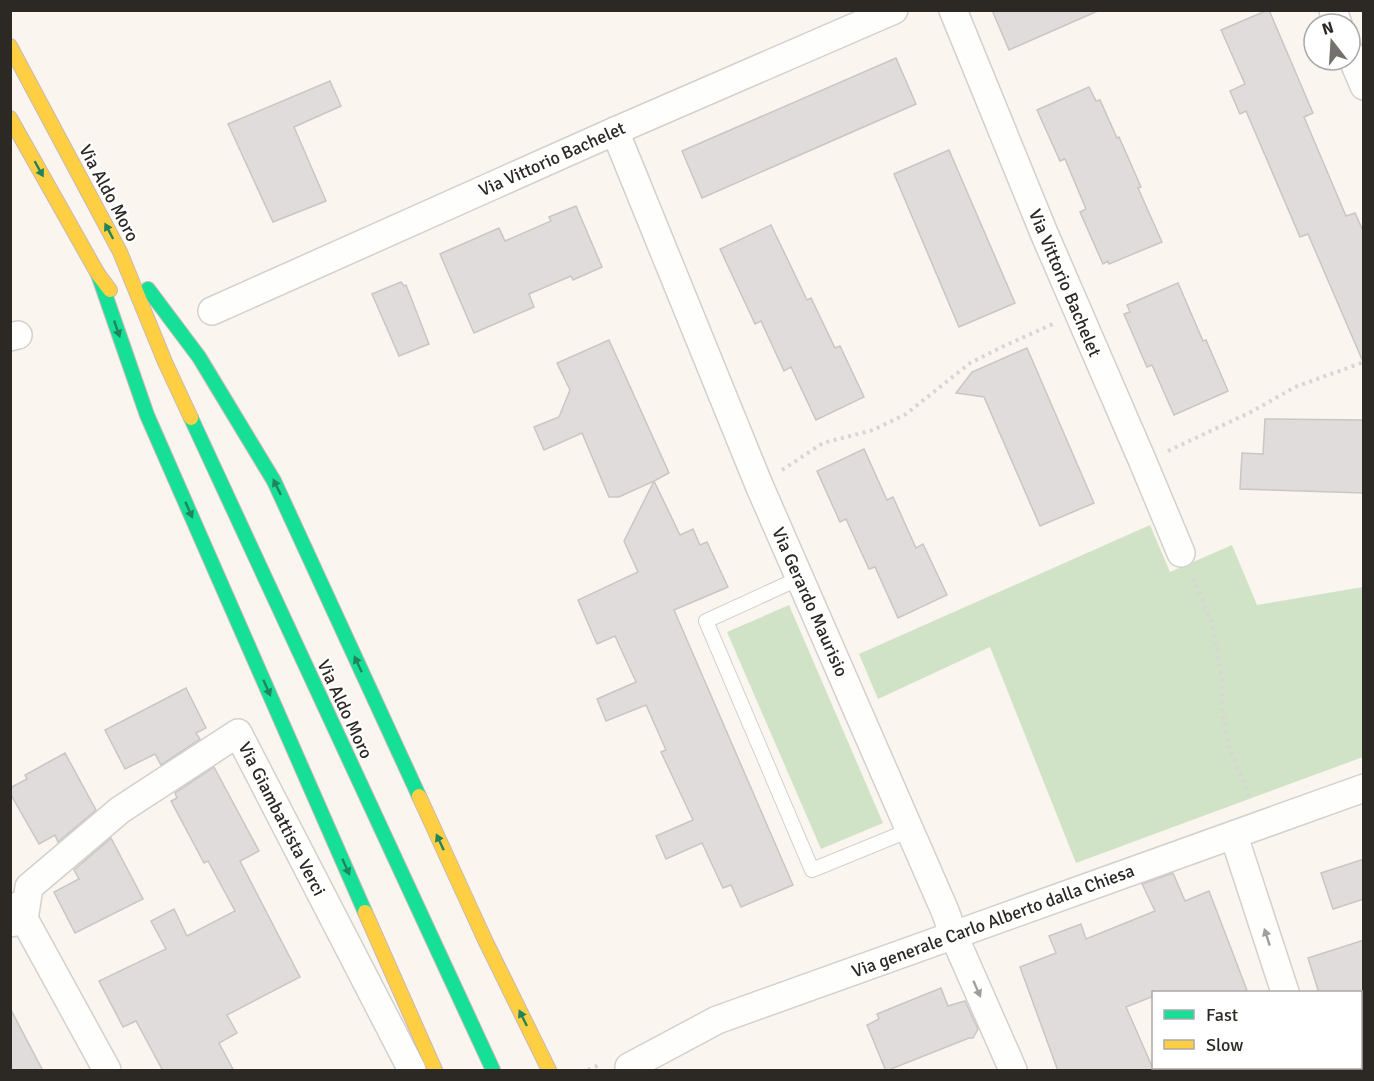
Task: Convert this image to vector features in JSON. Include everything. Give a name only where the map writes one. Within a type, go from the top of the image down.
[{"type":"main road","name":"Via Aldo Moro","points":[[10,46],[120,252],[165,362],[493,1071]]},
{"type":"main road","name":"Via Aldo Moro","points":[[10,118],[98,273],[165,362]]},
{"type":"main road","points":[[120,252],[199,357],[274,481],[485,940],[549,1071]]},
{"type":"main road","points":[[98,273],[147,415],[435,1071]]},
{"type":"street","name":"Via Vittorio Bachelet","points":[[212,311],[615,131],[894,10]]},
{"type":"street","name":"Via Vittorio Bachelet","points":[[953,10],[1044,233],[1180,553]]},
{"type":"street","points":[[1358,72],[1364,87]]},
{"type":"street","name":"Via Gerardo Maurisio","points":[[615,131],[759,485],[1013,1071]]},
{"type":"street","name":"Via Giambattista Verci","points":[[17,922],[29,886],[120,810],[238,733],[412,1071]]},
{"type":"street","name":"Via generale Carlo Alberto dalla Chiesa","points":[[629,1067],[717,1020],[1364,788]]},
{"type":"street","points":[[1234,836],[1284,991]]},
{"type":"street","points":[[10,892],[17,922],[107,1071]]},
{"type":"lane","points":[[800,578],[706,621],[812,870],[910,830]]},
{"type":"path","points":[[759,485],[823,443],[873,430],[906,414],[970,363],[1078,312]]},
{"type":"path","points":[[1143,462],[1253,411],[1295,387],[1364,362]]},
{"type":"path","points":[[1180,553],[1198,588],[1212,623],[1222,681],[1223,714],[1228,744],[1251,800]]},
{"type":"green space","points":[[1150,525],[1170,572],[1232,545],[1257,605],[1363,587],[1363,757],[1076,863],[990,647],[878,699],[859,654]]},
{"type":"green space","points":[[789,605],[883,823],[821,849],[727,632]]},
{"type":"building","points":[[992,10],[1100,10],[1009,50]]},
{"type":"building","points":[[1269,10],[1313,113],[1304,117],[1346,216],[1355,213],[1364,233],[1364,364],[1308,234],[1300,237],[1246,111],[1240,114],[1230,91],[1245,84],[1221,30]]},
{"type":"building","points":[[896,58],[916,104],[702,198],[682,151]]},
{"type":"building","points":[[330,81],[341,106],[294,127],[326,201],[273,222],[228,124]]},
{"type":"building","points":[[1089,87],[1096,101],[1100,100],[1117,138],[1119,137],[1162,242],[1109,264],[1108,261],[1103,264],[1080,212],[1086,209],[1065,159],[1060,161],[1037,110]]},
{"type":"building","points":[[949,150],[1015,303],[959,327],[894,174]]},
{"type":"building","points":[[576,206],[602,267],[573,280],[571,276],[529,294],[534,307],[474,333],[440,254],[499,228],[505,241],[551,221],[549,217]]},
{"type":"building","points":[[771,225],[807,300],[811,298],[835,348],[840,346],[864,397],[816,420],[791,367],[784,371],[761,321],[755,324],[720,249]]},
{"type":"building","points":[[401,282],[404,286],[406,285],[429,344],[399,356],[372,294]]},
{"type":"building","points":[[1178,283],[1228,391],[1174,415],[1152,365],[1147,367],[1124,314],[1130,312],[1127,305]]},
{"type":"building","points":[[609,340],[669,473],[619,497],[609,497],[582,433],[544,450],[534,427],[559,417],[570,390],[557,363]]},
{"type":"building","points":[[1027,348],[1094,503],[1040,526],[984,397],[956,393],[972,372]]},
{"type":"building","points":[[1265,419],[1364,420],[1364,493],[1240,489],[1242,453],[1263,454]]},
{"type":"building","points":[[864,449],[887,500],[893,497],[916,548],[923,544],[947,595],[898,618],[875,567],[869,569],[846,519],[840,522],[817,471]]},
{"type":"building","points":[[654,481],[680,535],[693,529],[700,545],[707,542],[728,587],[674,610],[793,885],[741,907],[731,885],[723,888],[702,843],[666,859],[656,836],[693,820],[661,752],[666,750],[646,705],[606,721],[597,699],[636,682],[615,636],[597,644],[578,600],[638,572],[624,541]]},
{"type":"building","points":[[186,688],[206,728],[196,733],[200,739],[161,765],[155,754],[125,769],[105,730]]},
{"type":"building","points":[[65,753],[96,810],[58,842],[55,835],[39,844],[10,793],[10,788],[27,779],[25,775]]},
{"type":"building","points":[[214,767],[259,851],[240,861],[300,977],[227,1015],[237,1033],[219,1043],[234,1071],[163,1071],[136,1021],[123,1027],[99,981],[166,949],[151,921],[174,909],[187,936],[235,911],[208,861],[204,863],[171,801],[177,798],[175,793]]},
{"type":"building","points":[[111,838],[143,899],[75,933],[54,892],[79,879],[74,870]]},
{"type":"building","points":[[1364,859],[1364,899],[1333,909],[1321,873]]},
{"type":"building","points":[[1173,873],[1185,901],[1209,891],[1247,991],[1152,991],[1152,997],[1126,1007],[1154,1071],[1058,1071],[1020,967],[1056,953],[1049,936],[1081,924],[1086,939],[1155,911],[1142,884]]},
{"type":"building","points":[[1364,940],[1364,993],[1362,991],[1318,991],[1308,958]]},
{"type":"building","points":[[941,988],[948,1006],[965,1001],[978,1029],[973,1038],[886,1071],[867,1025],[879,1019],[877,1014]]},
{"type":"building","points":[[10,1008],[43,1071],[10,1071]]},
{"type":"traffic: fast","points":[[98,274],[147,415],[365,912]]},
{"type":"traffic: fast","points":[[148,289],[199,357],[274,481],[419,796]]},
{"type":"traffic: fast","points":[[191,418],[493,1070]]},
{"type":"traffic: slow","points":[[10,46],[120,252],[165,362],[191,418]]},
{"type":"traffic: slow","points":[[10,118],[98,274],[110,290]]},
{"type":"traffic: slow","points":[[419,796],[485,940],[549,1070]]},
{"type":"traffic: slow","points":[[365,912],[435,1070]]}]
